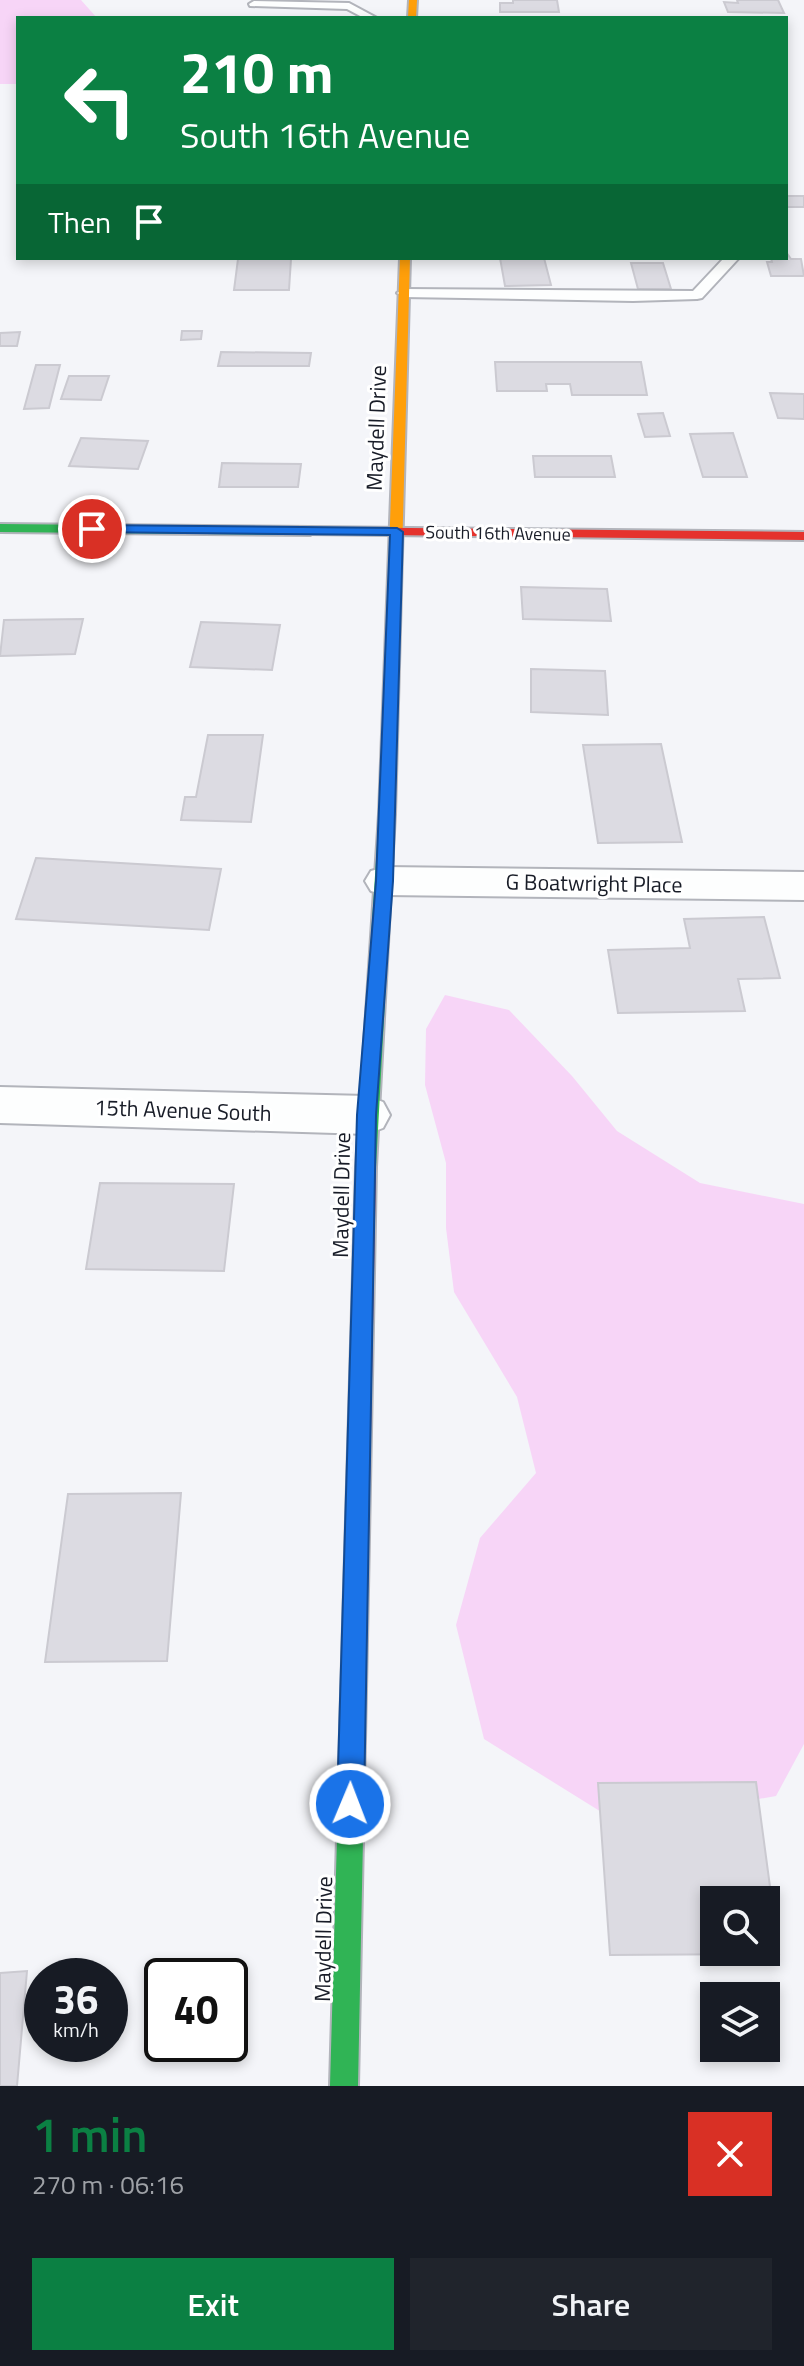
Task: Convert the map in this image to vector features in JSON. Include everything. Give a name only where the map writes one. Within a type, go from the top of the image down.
[{"type":"street","name":"Maydell Drive","points":[[344,2086],[367,1115],[385,881],[405,260]]},
{"type":"street","name":"South 16th Avenue","points":[[0,528],[804,536]]},
{"type":"street","name":"G Boatwright Place","points":[[385,881],[804,886]]},
{"type":"street","name":"15th Avenue South","points":[[0,1105],[367,1115]]},
{"type":"lane","points":[[254,4],[349,6],[368,16]]},
{"type":"lane","points":[[404,293],[633,297],[697,295],[730,260]]},
{"type":"shaded area","points":[[0,0],[81,0],[95,16],[16,16],[16,84],[0,84]]},
{"type":"shaded area","points":[[445,995],[509,1010],[572,1076],[617,1131],[700,1183],[804,1204],[804,1744],[776,1796],[619,1823],[484,1739],[456,1625],[480,1538],[536,1473],[517,1397],[454,1292],[446,1228],[446,1163],[425,1085],[426,1029]]},
{"type":"building","points":[[513,0],[557,0],[559,12],[500,12],[500,3],[513,3]]},
{"type":"building","points":[[737,0],[778,0],[784,13],[728,12],[724,2],[738,3]]},
{"type":"building","points":[[788,196],[804,196],[804,207],[788,207]]},
{"type":"building","points":[[788,255],[791,259],[801,259],[804,276],[771,276],[767,262],[788,260]]},
{"type":"building","points":[[238,260],[291,260],[289,290],[234,290]]},
{"type":"building","points":[[500,260],[545,260],[551,285],[505,286]]},
{"type":"building","points":[[631,263],[663,263],[671,289],[638,289]]},
{"type":"building","points":[[182,331],[202,331],[201,339],[181,340]]},
{"type":"building","points":[[20,332],[17,346],[0,346],[0,333]]},
{"type":"building","points":[[221,352],[311,353],[309,366],[218,366]]},
{"type":"building","points":[[495,362],[641,362],[647,395],[572,395],[570,384],[546,384],[547,391],[497,391]]},
{"type":"building","points":[[36,365],[60,365],[49,408],[24,409]]},
{"type":"building","points":[[69,376],[109,376],[101,400],[61,399]]},
{"type":"building","points":[[770,393],[804,394],[804,419],[778,418]]},
{"type":"building","points":[[663,413],[670,436],[645,437],[638,414]]},
{"type":"building","points":[[733,433],[747,477],[703,477],[690,434]]},
{"type":"building","points":[[81,438],[148,441],[138,469],[69,466]]},
{"type":"building","points":[[533,456],[611,456],[615,477],[535,477]]},
{"type":"building","points":[[222,463],[301,464],[298,487],[219,487]]},
{"type":"building","points":[[521,587],[607,589],[611,621],[523,619]]},
{"type":"building","points":[[83,619],[75,654],[0,656],[4,620]]},
{"type":"building","points":[[201,622],[280,625],[272,670],[190,667]]},
{"type":"building","points":[[531,669],[605,671],[608,715],[531,712]]},
{"type":"building","points":[[208,735],[263,735],[251,822],[181,820],[185,797],[196,797]]},
{"type":"building","points":[[661,744],[682,842],[598,843],[583,745]]},
{"type":"building","points":[[36,858],[221,869],[209,930],[16,919]]},
{"type":"building","points":[[764,917],[780,978],[738,979],[745,1011],[618,1013],[608,950],[690,948],[684,919]]},
{"type":"building","points":[[100,1183],[234,1184],[224,1271],[86,1269]]},
{"type":"building","points":[[181,1493],[167,1661],[45,1662],[68,1494]]},
{"type":"building","points":[[756,1782],[770,1886],[700,1886],[700,1954],[610,1955],[598,1783]]},
{"type":"building","points":[[24,1971],[17,2086],[0,2086],[0,1973]]},
{"type":"traffic: fast","points":[[0,528],[310,531]]},
{"type":"traffic: fast","points":[[366,1167],[387,814]]},
{"type":"traffic: fast","points":[[344,2086],[356,1590]]},
{"type":"traffic: slow","points":[[412,16],[413,0]]},
{"type":"traffic: slow","points":[[387,814],[405,260]]},
{"type":"traffic: jam","points":[[310,531],[804,536]]},
{"type":"traffic: jam","points":[[356,1590],[366,1167]]},
{"type":"route","points":[[92,529],[397,532],[385,881],[367,1115],[350,1804]]}]
